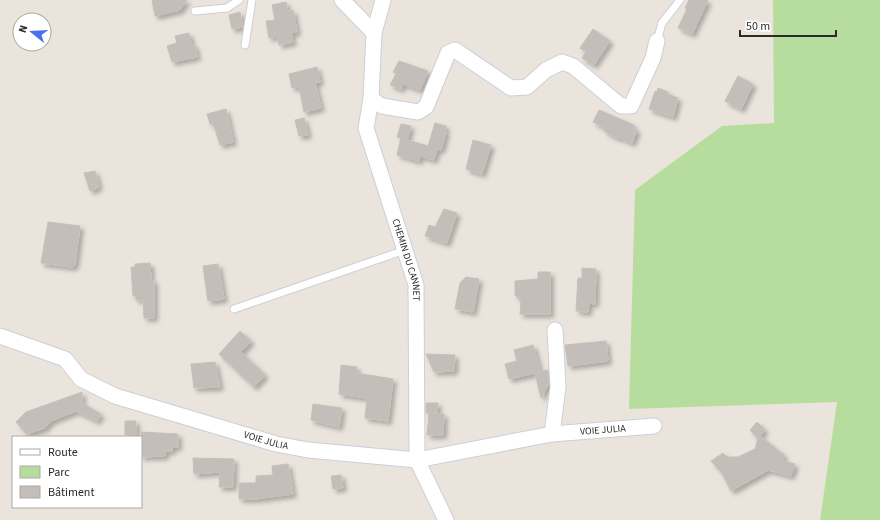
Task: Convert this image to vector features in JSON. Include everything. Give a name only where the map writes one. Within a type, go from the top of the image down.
[{"type":"street","points":[[342,0],[374,33]]},
{"type":"street","name":"CHEMIN DU CANNET","points":[[383,0],[374,33],[371,99],[366,128],[416,285],[417,460],[446,520]]},
{"type":"street","points":[[371,99],[382,106],[418,112],[426,108],[448,53],[455,50],[511,88],[527,87],[546,70],[562,62],[574,66],[621,106],[631,106],[653,58],[657,41]]},
{"type":"street","points":[[552,434],[558,387],[555,330]]},
{"type":"street","name":"VOIE JULIA","points":[[0,336],[65,359],[81,379],[122,398],[276,444],[308,450],[417,460],[552,434],[654,426]]},
{"type":"lane","points":[[195,11],[227,8],[239,0]]},
{"type":"lane","points":[[245,45],[252,0]]},
{"type":"lane","points":[[657,41],[662,23],[680,0]]},
{"type":"lane","points":[[234,309],[405,250]]},
{"type":"green space","points":[[773,0],[880,0],[880,520],[820,520],[837,402],[629,409],[635,190],[722,126],[774,123]]},
{"type":"building","points":[[152,0],[187,0],[180,10],[155,16]]},
{"type":"building","points":[[689,0],[708,0],[692,34],[678,28],[687,9],[685,8]]},
{"type":"building","points":[[286,2],[288,12],[293,10],[297,32],[291,33],[293,42],[279,45],[278,36],[269,38],[266,21],[275,20],[272,5]]},
{"type":"building","points":[[240,12],[243,27],[232,29],[229,15]]},
{"type":"building","points":[[593,29],[610,41],[594,65],[582,58],[586,52],[580,48]]},
{"type":"building","points":[[189,33],[192,46],[195,45],[197,57],[172,62],[167,46],[177,43],[175,36]]},
{"type":"building","points":[[399,61],[428,71],[420,90],[403,84],[401,89],[390,85],[396,74],[393,72]]},
{"type":"building","points":[[317,67],[320,82],[315,83],[321,108],[304,112],[299,87],[292,88],[289,74]]},
{"type":"building","points":[[738,76],[753,84],[741,109],[725,101]]},
{"type":"building","points":[[658,88],[668,92],[667,94],[678,98],[673,117],[649,109],[655,91],[657,92]]},
{"type":"building","points":[[226,109],[233,142],[220,145],[213,123],[210,124],[207,114]]},
{"type":"building","points":[[599,110],[634,125],[632,128],[637,130],[632,143],[618,137],[617,138],[604,131],[605,128],[593,122]]},
{"type":"building","points":[[304,118],[308,135],[299,136],[295,120]]},
{"type":"building","points":[[435,123],[446,126],[444,132],[446,132],[441,150],[437,149],[434,160],[420,156],[419,161],[397,155],[401,138],[428,146]]},
{"type":"building","points":[[401,124],[411,126],[407,140],[397,137]]},
{"type":"building","points":[[473,140],[491,145],[482,174],[466,169]]},
{"type":"building","points":[[95,171],[99,187],[90,191],[84,173]]},
{"type":"building","points":[[444,209],[457,213],[447,243],[425,236],[429,225],[435,227]]},
{"type":"building","points":[[48,222],[80,226],[75,265],[72,267],[41,263]]},
{"type":"building","points":[[150,263],[151,281],[154,280],[154,318],[144,318],[143,300],[136,300],[136,296],[133,296],[131,267],[135,267],[135,264]]},
{"type":"building","points":[[218,264],[224,299],[208,301],[203,266]]},
{"type":"building","points":[[582,268],[596,269],[595,304],[589,303],[588,312],[576,311],[578,278],[582,278]]},
{"type":"building","points":[[538,272],[550,272],[550,314],[520,314],[521,301],[515,295],[515,281],[538,279]]},
{"type":"building","points":[[466,277],[479,279],[473,312],[455,309],[460,283]]},
{"type":"building","points":[[240,331],[251,341],[241,352],[265,375],[254,387],[219,354]]},
{"type":"building","points":[[606,341],[608,361],[568,366],[565,345]]},
{"type":"building","points":[[533,345],[540,372],[509,379],[505,364],[517,361],[514,350]]},
{"type":"building","points":[[426,354],[455,355],[454,371],[434,372]]},
{"type":"building","points":[[215,362],[220,387],[194,388],[191,364]]},
{"type":"building","points":[[341,365],[357,367],[356,373],[393,379],[388,421],[365,418],[367,398],[339,394]]},
{"type":"building","points":[[548,370],[549,383],[541,398],[535,373]]},
{"type":"building","points":[[82,392],[82,403],[101,414],[97,421],[76,411],[51,421],[45,428],[27,434],[16,422],[26,412]]},
{"type":"building","points":[[426,403],[438,403],[437,413],[426,413]]},
{"type":"building","points":[[313,404],[342,408],[339,427],[311,420]]},
{"type":"building","points":[[429,413],[444,414],[443,435],[427,435]]},
{"type":"building","points":[[125,421],[136,421],[136,435],[125,435]]},
{"type":"building","points":[[757,422],[765,430],[760,436],[784,455],[783,461],[795,464],[791,476],[768,470],[731,491],[722,473],[711,461],[723,453],[727,457],[738,457],[755,449],[758,438],[750,430]]},
{"type":"building","points":[[141,432],[178,434],[178,447],[172,447],[172,451],[165,451],[165,456],[142,457]]},
{"type":"building","points":[[193,458],[234,459],[233,487],[219,487],[220,472],[194,474]]},
{"type":"building","points":[[288,464],[293,494],[255,499],[239,499],[239,483],[256,483],[256,476],[273,475],[272,466]]},
{"type":"building","points":[[341,475],[343,488],[333,489],[331,476]]}]
